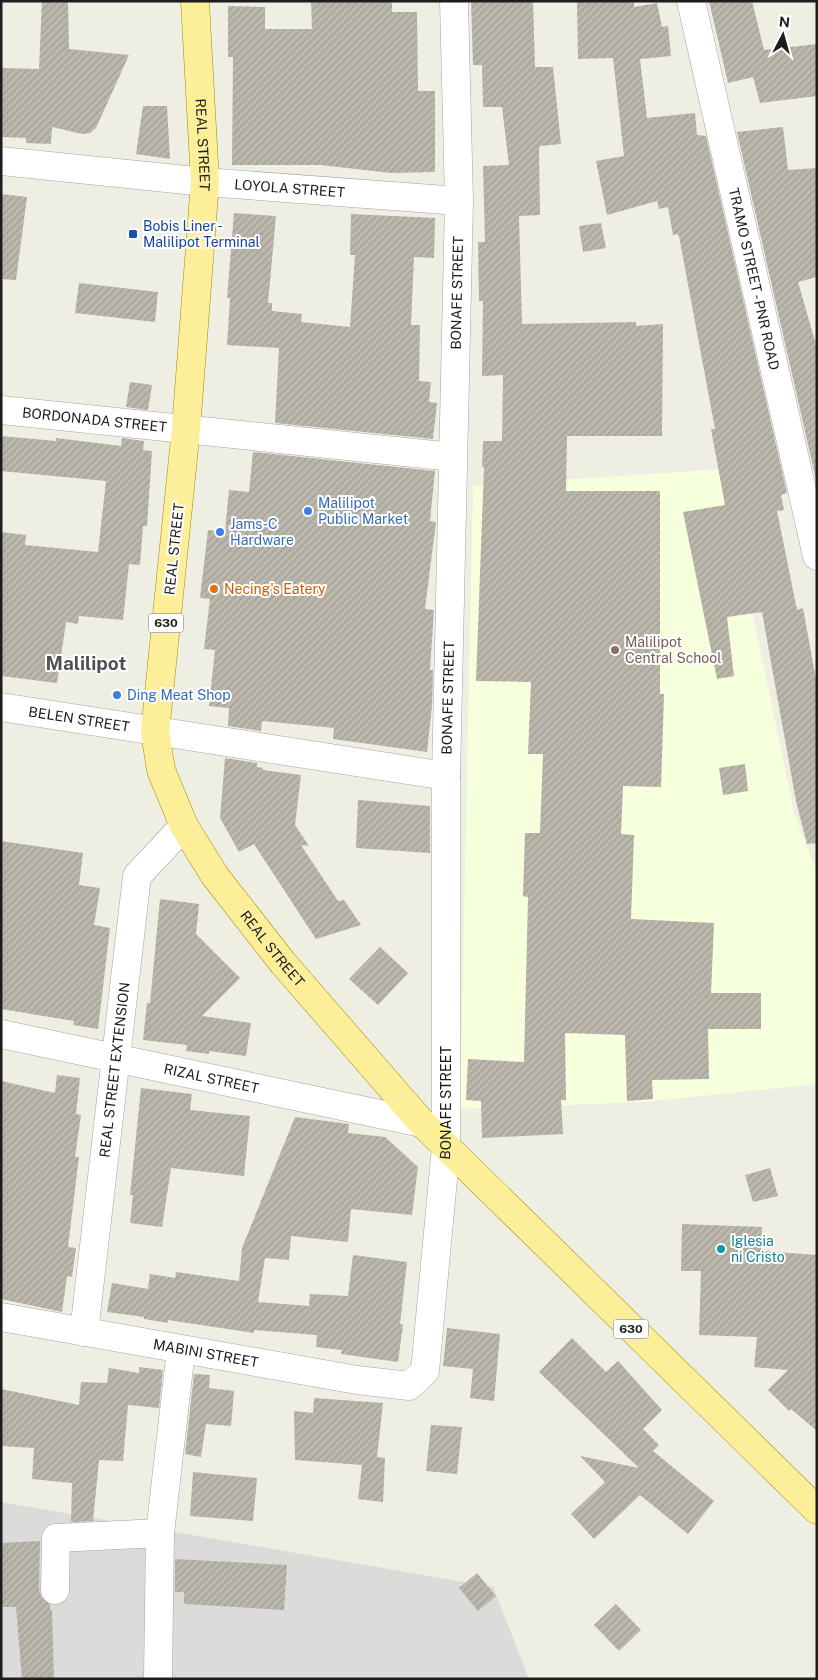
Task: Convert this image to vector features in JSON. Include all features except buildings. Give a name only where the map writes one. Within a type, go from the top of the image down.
[{"type":"main road","name":"REAL STREET","points":[[195,1],[205,182],[186,429],[155,732],[161,770],[184,826],[215,876],[283,963],[422,1123],[446,1147]]},
{"type":"main road","name":"630","points":[[446,1147],[817,1510]]},
{"type":"street","name":"BONAFE STREET","points":[[409,1386],[425,1371],[446,1147],[446,776],[459,201],[454,1]]},
{"type":"street","name":"TRAMO STREET - PNR ROAD","points":[[691,1],[817,556]]},
{"type":"street","name":"LOYOLA STREET","points":[[1,161],[205,182],[459,201]]},
{"type":"street","name":"BORDONADA STREET","points":[[1,410],[453,457]]},
{"type":"street","name":"BELEN STREET","points":[[1,707],[446,776]]},
{"type":"street","name":"REAL STREET EXTENSION","points":[[84,1332],[137,876],[184,826]]},
{"type":"street","name":"RIZAL STREET","points":[[1,1034],[422,1123]]},
{"type":"street","name":"MABINI STREET","points":[[1,1317],[357,1380],[409,1386]]},
{"type":"street","points":[[158,1679],[160,1533],[181,1350]]},
{"type":"street","points":[[55,1590],[56,1538],[160,1533]]},
{"type":"shaded area","name":"Malilipot Central School","points":[[723,469],[794,813],[817,873],[817,1084],[643,1102],[460,1109],[473,486]]},
{"type":"shaded area","points":[[1,1502],[493,1587],[529,1679],[1,1679]]},
{"type":"place","name":"Bobis Liner - Malilipot Terminal","points":[[133,234]]},
{"type":"place","name":"Malilipot Public Market","points":[[308,511]]},
{"type":"place","name":"Jams-C Hardware","points":[[220,532]]},
{"type":"place","name":"Necing's Eatery","points":[[214,589]]},
{"type":"place","name":"Malilipot Central School","points":[[615,650]]},
{"type":"place","name":"Ding Meat Shop","points":[[117,695]]},
{"type":"place","name":"Iglesia ni Cristo","points":[[721,1249]]},
{"type":"district","name":"Malilipot","points":[[86,663]]}]
